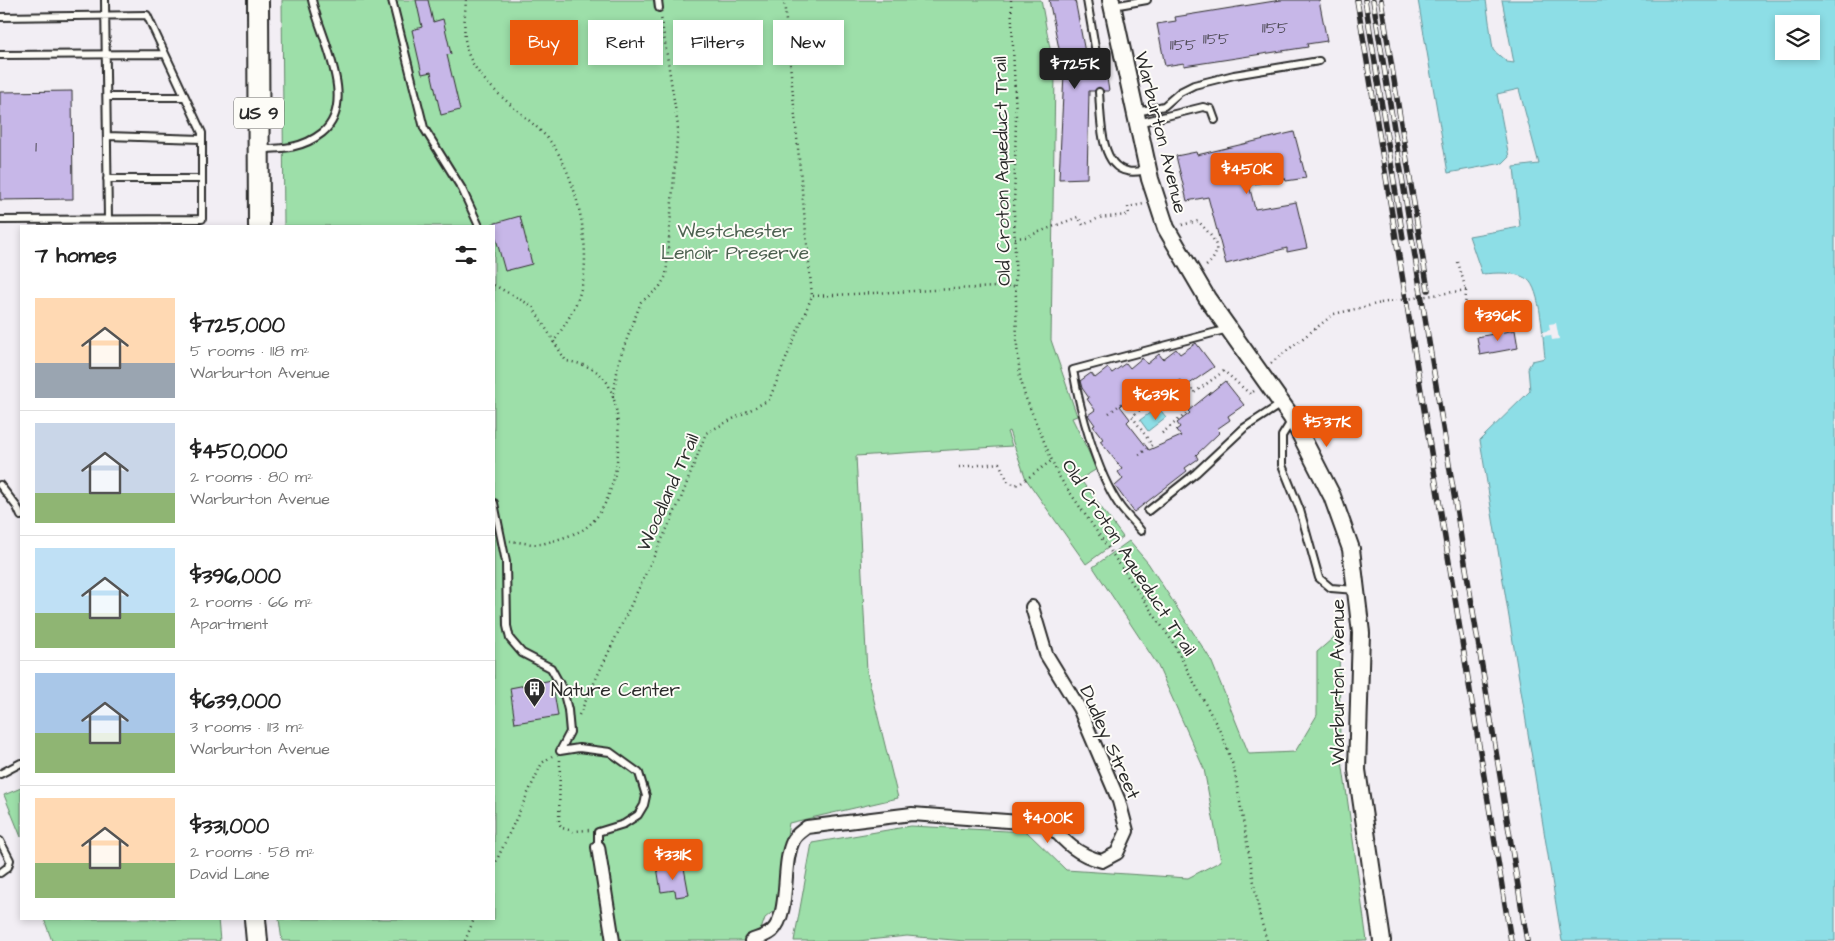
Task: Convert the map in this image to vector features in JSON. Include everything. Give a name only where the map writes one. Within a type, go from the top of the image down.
[{"type":"main road","name":"US 9","points":[[258,0],[259,225]]},
{"type":"main road","points":[[255,920],[257,941]]},
{"type":"street","name":"Warburton Avenue","points":[[1112,3],[1148,170],[1166,228],[1186,265],[1282,403],[1311,451],[1332,496],[1350,549],[1357,590],[1361,633],[1357,770],[1382,941]]},
{"type":"street","name":"Dudley Street","points":[[751,941],[769,933],[777,922],[783,906],[788,855],[793,839],[806,827],[912,814],[1049,824],[1084,857],[1102,861],[1118,853],[1127,831],[1119,801],[1079,708],[1046,654],[1032,607]]},
{"type":"street","points":[[598,847],[613,941]]},
{"type":"lane","points":[[105,0],[108,219]]},
{"type":"lane","points":[[259,149],[282,149],[301,145],[324,131],[334,118],[338,99],[335,80],[312,0]]},
{"type":"lane","points":[[392,0],[424,128],[462,189],[479,225]]},
{"type":"lane","points":[[658,0],[660,8]]},
{"type":"lane","points":[[1087,0],[1098,65]]},
{"type":"lane","points":[[1112,3],[1147,0]]},
{"type":"lane","points":[[0,16],[146,15],[202,134],[202,219],[0,220]]},
{"type":"lane","points":[[0,54],[165,54]]},
{"type":"lane","points":[[1136,118],[1164,106],[1180,92],[1194,86],[1234,75],[1319,62]]},
{"type":"lane","points":[[1099,92],[1108,156],[1118,168],[1128,172],[1148,170]]},
{"type":"lane","points":[[106,98],[185,97]]},
{"type":"lane","points":[[1136,118],[1203,107],[1211,108],[1215,120]]},
{"type":"lane","points":[[107,136],[202,139]]},
{"type":"lane","points":[[107,179],[202,179]]},
{"type":"lane","points":[[1141,531],[1118,504],[1102,471],[1078,401],[1072,370],[1229,329]]},
{"type":"lane","points":[[1148,511],[1196,473],[1244,428],[1282,403]]},
{"type":"lane","points":[[1292,418],[1282,436],[1282,466],[1300,510],[1319,578],[1331,588],[1357,590]]},
{"type":"lane","points":[[0,485],[17,506],[20,514]]},
{"type":"lane","points":[[495,508],[506,562],[507,626],[510,639],[522,653],[551,668],[563,690],[568,710],[570,732],[560,751]]},
{"type":"lane","points":[[560,751],[579,748],[610,752],[639,773],[646,796],[644,805],[638,815],[624,824],[598,832],[598,847]]},
{"type":"lane","points":[[0,774],[20,764]]},
{"type":"lane","points":[[0,842],[10,860],[8,867],[0,873]]},
{"type":"path","points":[[466,0],[466,47],[480,75],[550,141],[566,169],[579,210],[586,256],[581,289],[567,322],[553,343]]},
{"type":"path","name":"Woodland Trail","points":[[575,724],[680,500],[706,433],[768,400],[812,296],[784,0]]},
{"type":"path","name":"Old Croton Aqueduct Trail","points":[[1011,0],[1016,116],[1015,238],[1020,377],[1034,422],[1051,461],[1072,498],[1172,641],[1223,736],[1234,768],[1260,917],[1268,941]]},
{"type":"path","points":[[613,398],[619,360],[641,302],[659,288],[666,276],[678,126],[660,8]]},
{"type":"path","points":[[1015,238],[1026,237],[1078,217],[1083,225],[1099,218],[1129,214],[1128,207],[1158,202]]},
{"type":"path","points":[[1181,226],[1198,221],[1208,232],[1218,251],[1216,258],[1204,268]]},
{"type":"path","points":[[1458,262],[1466,290],[1465,311]]},
{"type":"path","points":[[495,286],[532,306],[553,343],[566,361],[585,364],[607,382],[616,408],[619,447],[612,491],[600,513],[584,529],[540,544],[501,540]]},
{"type":"path","points":[[812,296],[1016,286]]},
{"type":"path","points":[[1260,371],[1334,314],[1381,303],[1466,290]]},
{"type":"path","points":[[1176,397],[1189,387],[1194,393],[1224,371],[1250,394],[1258,388]]},
{"type":"path","points":[[1139,455],[1152,446],[1132,416],[1170,390],[1187,414],[1160,434]]},
{"type":"path","points":[[1109,413],[1129,398],[1139,410]]},
{"type":"path","points":[[959,467],[999,463],[1008,481],[1014,485],[1021,483],[1051,461]]},
{"type":"path","points":[[495,864],[542,763],[560,751]]},
{"type":"path","points":[[560,774],[559,823],[562,828],[598,832]]},
{"type":"path","points":[[465,941],[474,920]]},
{"type":"green space","name":"Westchester Lenoir Preserve","points":[[282,0],[1041,0],[1055,75],[1051,340],[1077,416],[1072,418],[1097,469],[1080,479],[1123,537],[1086,564],[1026,479],[1009,431],[1007,432],[1012,446],[856,456],[867,672],[898,798],[789,823],[775,910],[765,918],[757,941],[282,941],[279,920],[495,920],[495,225],[284,225]]},
{"type":"green space","points":[[1129,541],[1148,563],[1211,660],[1249,754],[1295,752],[1317,715],[1317,652],[1339,633],[1340,746],[1367,941],[965,941],[907,936],[858,941],[794,941],[812,843],[911,826],[1027,832],[1066,870],[1188,878],[1221,861],[1204,769],[1157,664],[1093,567]]},
{"type":"green space","points":[[20,788],[20,835],[4,795]]},
{"type":"green space","points":[[44,920],[218,920],[220,941],[52,941]]},
{"type":"water","points":[[1418,0],[1486,0],[1493,50],[1507,62],[1514,63],[1502,0],[1835,0],[1835,941],[1562,941],[1480,440],[1530,391],[1528,368],[1532,361],[1545,358],[1540,316],[1532,284],[1527,279],[1511,274],[1482,274],[1469,236],[1520,227],[1514,167],[1539,164],[1519,89],[1497,94],[1509,157],[1503,163],[1448,173]]},
{"type":"water","points":[[1158,407],[1166,417],[1148,431],[1140,420]]},
{"type":"pier","points":[[1556,323],[1559,339],[1552,340],[1551,335],[1543,336],[1542,332],[1550,330],[1549,324]]},
{"type":"building","points":[[416,0],[428,0],[433,22],[443,19],[451,54],[447,55],[460,110],[441,115],[431,72],[422,74],[412,30],[422,27]]},
{"type":"building","points":[[1049,0],[1075,0],[1088,68],[1094,67],[1098,70],[1105,66],[1109,91],[1104,91],[1099,87],[1094,91],[1089,91],[1087,178],[1059,179],[1064,73]]},
{"type":"building","points":[[1281,0],[1319,0],[1327,41],[1307,44],[1308,47],[1184,66],[1184,63],[1165,66],[1157,24],[1176,21],[1175,17]]},
{"type":"building","points":[[72,91],[73,199],[0,200],[0,92]]},
{"type":"building","points":[[1294,132],[1306,178],[1286,181],[1285,178],[1249,185],[1255,209],[1296,202],[1307,248],[1287,252],[1287,248],[1226,264],[1208,197],[1187,201],[1176,156],[1196,152],[1197,155]]},
{"type":"building","points":[[520,216],[532,264],[505,271],[495,235],[495,225],[492,224]]},
{"type":"building","points":[[1515,330],[1518,348],[1480,355],[1477,337]]},
{"type":"building","points":[[1196,343],[1214,367],[1185,387],[1180,380],[1164,391],[1162,388],[1151,397],[1145,389],[1120,406],[1130,419],[1127,422],[1149,450],[1181,436],[1176,430],[1180,427],[1177,423],[1190,413],[1188,411],[1225,381],[1244,405],[1228,416],[1230,420],[1217,429],[1220,432],[1196,455],[1198,459],[1185,468],[1187,471],[1134,512],[1115,486],[1123,479],[1118,472],[1122,469],[1100,441],[1103,439],[1093,426],[1095,425],[1088,415],[1095,410],[1087,399],[1089,398],[1082,388],[1080,381],[1091,373],[1095,378],[1108,368],[1112,373],[1126,363],[1130,368],[1142,358],[1147,364],[1159,354],[1163,359],[1176,349],[1180,354]]},
{"type":"building","name":"Nature Center","points":[[552,680],[558,716],[515,723],[510,688]]},
{"type":"building","points":[[669,865],[670,870],[684,868],[689,895],[676,897],[675,890],[661,892],[657,867]]},
{"type":"railway","points":[[1357,0],[1511,941]]},
{"type":"railway","points":[[1365,0],[1403,238]]},
{"type":"railway","points":[[1373,0],[1527,941]]},
{"type":"railway","points":[[1381,0],[1428,290]]},
{"type":"place","name":"Nature Center","points":[[535,708]]}]
